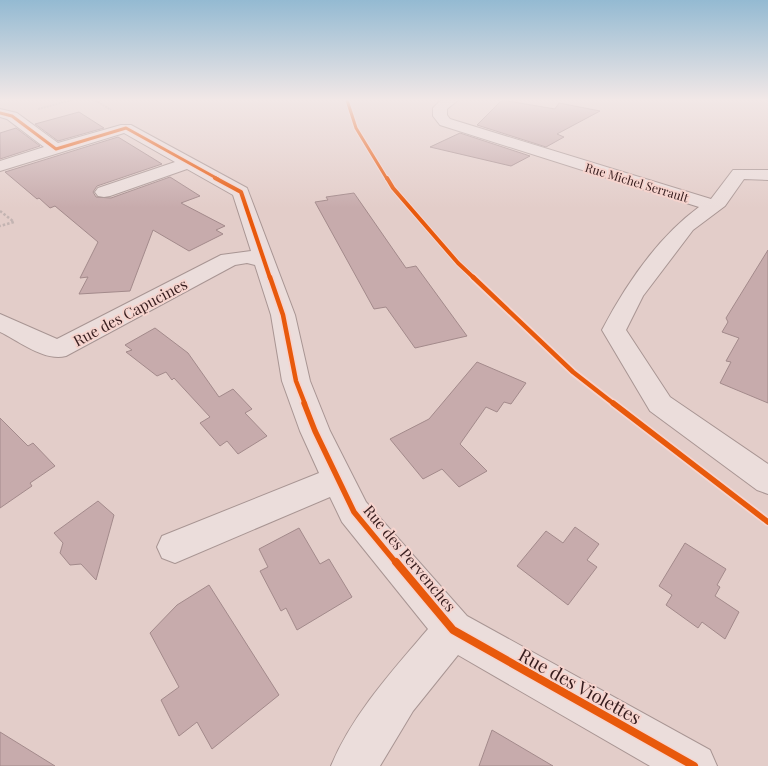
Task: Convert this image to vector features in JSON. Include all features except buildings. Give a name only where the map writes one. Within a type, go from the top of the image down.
[{"type":"street","points":[[38,136],[56,149]]},
{"type":"street","name":"Rue des Pervenches","points":[[0,166],[100,136]]},
{"type":"street","name":"Rue des Pervenches","points":[[140,136],[240,192],[283,314],[296,381],[315,432],[338,480],[354,512],[453,630]]},
{"type":"street","name":"Rue Michel Serrault","points":[[489,136],[712,205]]},
{"type":"street","points":[[104,192],[188,163]]},
{"type":"street","points":[[768,176],[738,174],[718,202],[686,226],[632,295],[614,330],[660,404],[768,481]]},
{"type":"street","name":"Rue des Capucines","points":[[0,322],[57,350],[229,260],[247,257],[263,260]]},
{"type":"street","points":[[175,547],[338,480]]},
{"type":"street","points":[[354,766],[398,696],[453,630]]},
{"type":"street","name":"Rue des Violettes","points":[[453,630],[694,766]]},
{"type":"path","points":[[0,211],[14,222],[0,226]]},
{"type":"cycle path","points":[[38,136],[56,149],[100,136]]},
{"type":"cycle path","points":[[140,136],[241,192],[283,315],[296,381],[315,431],[354,512],[453,630],[694,766]]},
{"type":"cycle path","points":[[361,136],[393,188],[458,263],[573,372],[768,522]]}]
